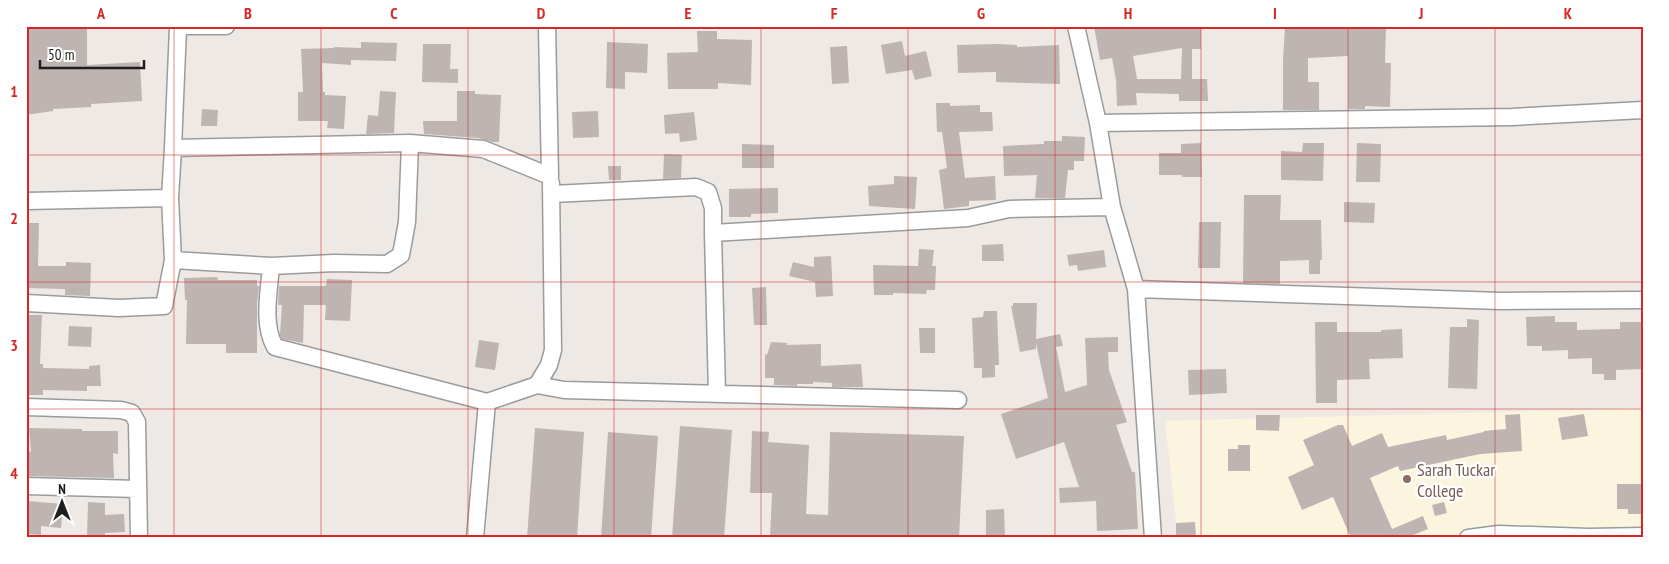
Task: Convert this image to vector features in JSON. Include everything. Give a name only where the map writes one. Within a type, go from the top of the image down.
[{"type":"street","points":[[26,304],[119,308],[164,306],[173,260],[170,198],[178,27],[226,26]]},
{"type":"street","points":[[537,385],[549,365],[554,350],[547,26]]},
{"type":"street","points":[[1076,26],[1098,123],[1112,207],[1136,288],[1153,538]]},
{"type":"street","points":[[1098,123],[1512,117],[1643,110]]},
{"type":"street","points":[[173,148],[410,143],[483,149],[550,176]]},
{"type":"street","points":[[173,260],[271,266],[334,263],[387,264],[401,255],[407,222],[410,143]]},
{"type":"street","points":[[552,194],[696,188],[708,192],[713,208],[717,394]]},
{"type":"street","points":[[26,201],[170,198]]},
{"type":"street","points":[[713,233],[968,218],[1008,209],[1112,207]]},
{"type":"street","points":[[271,266],[267,310],[271,340],[275,348],[487,402],[537,385],[564,390],[958,400]]},
{"type":"street","points":[[1136,288],[1501,301],[1643,300]]},
{"type":"street","points":[[475,538],[487,402]]},
{"type":"street","points":[[26,407],[121,410],[132,413],[137,422],[139,538]]},
{"type":"street","points":[[26,486],[138,489]]},
{"type":"street","points":[[1468,538],[1499,534],[1589,537],[1643,536]]},
{"type":"shaded area","name":"Sarah Tuckar College","points":[[1643,408],[1643,538],[1178,538],[1165,421]]},
{"type":"building","points":[[58,26],[87,26],[87,65],[140,62],[142,101],[91,104],[91,107],[53,109],[53,111],[26,115],[26,29],[58,29]]},
{"type":"building","points":[[1094,26],[1201,26],[1201,49],[1192,49],[1192,79],[1207,79],[1208,101],[1179,101],[1179,94],[1136,93],[1137,105],[1117,106],[1116,80],[1112,58],[1100,60]],"holes":[[[1182,48],[1181,79],[1137,79],[1133,56]]]},
{"type":"building","points":[[1285,26],[1386,26],[1385,63],[1391,63],[1390,107],[1365,106],[1365,109],[1348,109],[1348,56],[1308,58],[1308,82],[1319,82],[1319,110],[1283,110]]},
{"type":"building","points":[[697,31],[717,31],[717,39],[752,40],[751,85],[718,83],[718,89],[668,89],[667,53],[698,52]]},
{"type":"building","points":[[902,41],[905,56],[926,51],[932,76],[915,80],[912,70],[886,74],[881,45]]},
{"type":"building","points":[[361,42],[397,43],[396,61],[351,60],[351,65],[322,63],[323,92],[325,92],[325,95],[346,96],[344,129],[327,128],[328,121],[298,121],[298,92],[303,92],[301,49],[361,48]]},
{"type":"building","points":[[607,42],[648,44],[647,73],[625,72],[625,89],[606,88]]},
{"type":"building","points":[[423,44],[451,44],[450,69],[458,69],[458,83],[422,82]]},
{"type":"building","points":[[957,45],[1017,45],[1017,47],[1059,45],[1060,84],[996,82],[996,72],[958,73]]},
{"type":"building","points":[[847,46],[849,83],[832,84],[830,47]]},
{"type":"building","points":[[380,91],[396,92],[394,133],[366,134],[368,115],[378,116]]},
{"type":"building","points":[[457,91],[475,91],[475,94],[501,95],[499,142],[478,138],[424,134],[423,121],[457,121]]},
{"type":"building","points":[[936,103],[950,103],[950,106],[980,105],[980,112],[992,112],[993,131],[959,132],[965,178],[995,176],[996,200],[969,201],[969,206],[944,209],[939,170],[947,168],[942,132],[937,132]]},
{"type":"building","points":[[202,109],[218,110],[217,126],[201,126]]},
{"type":"building","points":[[598,111],[599,137],[573,138],[572,112]]},
{"type":"building","points":[[694,112],[697,140],[680,142],[679,133],[665,134],[664,115]]},
{"type":"building","points":[[1062,136],[1085,137],[1084,161],[1074,161],[1074,170],[1068,170],[1065,198],[1035,198],[1037,175],[1004,176],[1003,146],[1044,144],[1044,141],[1062,141]]},
{"type":"building","points":[[1201,143],[1202,177],[1159,175],[1159,153],[1181,153],[1181,144]]},
{"type":"building","points":[[1303,143],[1324,143],[1323,181],[1281,180],[1281,151],[1302,152]]},
{"type":"building","points":[[1357,143],[1381,144],[1380,182],[1356,182]]},
{"type":"building","points":[[742,144],[774,145],[774,168],[742,168]]},
{"type":"building","points":[[664,154],[682,155],[681,178],[663,179]]},
{"type":"building","points":[[608,166],[621,166],[621,180],[609,180]]},
{"type":"building","points":[[894,176],[917,177],[915,209],[869,206],[868,186],[894,184]]},
{"type":"building","points":[[778,188],[778,213],[751,214],[751,217],[729,217],[729,189]]},
{"type":"building","points":[[1244,195],[1281,195],[1280,220],[1321,220],[1322,260],[1320,260],[1320,274],[1309,274],[1309,260],[1280,261],[1280,284],[1243,283]]},
{"type":"building","points":[[1344,202],[1375,203],[1374,223],[1344,222]]},
{"type":"building","points":[[1199,222],[1221,222],[1220,268],[1198,268]]},
{"type":"building","points":[[26,223],[39,223],[38,266],[66,266],[66,262],[91,263],[90,296],[65,295],[65,289],[26,288]]},
{"type":"building","points":[[1003,244],[1004,261],[982,261],[982,245]]},
{"type":"building","points":[[919,249],[934,250],[932,266],[936,266],[935,290],[927,290],[926,294],[893,293],[893,295],[874,295],[873,265],[918,266]]},
{"type":"building","points":[[1104,250],[1106,267],[1078,271],[1077,265],[1069,266],[1067,255]]},
{"type":"building","points":[[831,256],[833,296],[816,297],[815,282],[789,276],[793,262],[814,267],[814,257]]},
{"type":"building","points":[[217,277],[218,280],[257,280],[257,286],[259,286],[257,353],[226,353],[226,344],[186,344],[187,300],[185,300],[184,278]]},
{"type":"building","points":[[327,279],[352,280],[350,321],[325,320],[326,305],[304,305],[303,343],[282,339],[280,335],[282,305],[278,305],[279,286],[326,286]]},
{"type":"building","points":[[766,287],[767,325],[754,325],[752,288]]},
{"type":"building","points":[[1013,303],[1037,303],[1036,339],[1060,334],[1063,346],[1056,347],[1065,392],[1087,385],[1085,338],[1118,337],[1118,352],[1108,352],[1109,370],[1127,422],[1116,425],[1132,472],[1135,472],[1138,529],[1097,531],[1096,501],[1060,503],[1059,488],[1079,487],[1064,442],[1016,459],[1001,414],[1048,398],[1036,343],[1036,349],[1020,352],[1011,306],[1013,306]]},
{"type":"building","points":[[984,311],[997,311],[999,365],[995,365],[995,377],[982,378],[982,368],[974,368],[972,318],[983,317]]},
{"type":"building","points":[[26,315],[42,315],[40,364],[43,364],[43,368],[89,369],[89,366],[100,365],[101,386],[87,386],[87,391],[43,390],[43,395],[26,395]]},
{"type":"building","points":[[1555,316],[1555,322],[1577,322],[1577,330],[1620,329],[1620,322],[1642,322],[1643,369],[1616,370],[1616,380],[1604,380],[1604,374],[1592,374],[1592,358],[1568,359],[1568,350],[1542,351],[1542,346],[1527,346],[1526,317]]},
{"type":"building","points":[[1467,319],[1479,320],[1477,389],[1448,388],[1450,327],[1467,327]]},
{"type":"building","points":[[1315,322],[1337,322],[1337,332],[1381,332],[1381,330],[1402,329],[1403,358],[1369,359],[1370,379],[1337,380],[1337,403],[1316,403]]},
{"type":"building","points":[[69,326],[92,327],[91,347],[68,346]]},
{"type":"building","points":[[919,328],[935,328],[935,353],[920,353]]},
{"type":"building","points":[[479,340],[499,343],[495,370],[475,367]]},
{"type":"building","points":[[771,342],[787,343],[787,345],[821,344],[821,366],[861,364],[863,387],[832,387],[832,383],[813,382],[813,384],[797,384],[797,386],[774,385],[774,378],[765,378],[765,354],[767,355]]},
{"type":"building","points":[[1226,369],[1227,393],[1189,395],[1188,370]]},
{"type":"building","points":[[1520,414],[1522,451],[1480,454],[1400,471],[1398,466],[1370,478],[1392,529],[1423,516],[1428,529],[1406,538],[1351,538],[1333,497],[1302,510],[1288,477],[1314,465],[1303,440],[1338,425],[1343,425],[1352,446],[1382,433],[1388,447],[1446,435],[1447,440],[1484,431],[1506,429],[1505,415]]},
{"type":"building","points":[[1584,414],[1588,436],[1562,440],[1558,418]]},
{"type":"building","points":[[1256,415],[1280,415],[1279,431],[1256,430]]},
{"type":"building","points":[[680,426],[732,430],[724,538],[672,538]]},
{"type":"building","points":[[29,428],[118,431],[118,454],[113,453],[114,478],[26,476],[29,451],[31,452]]},
{"type":"building","points":[[535,428],[584,432],[577,538],[527,538]]},
{"type":"building","points":[[752,431],[769,432],[768,442],[809,445],[806,514],[828,515],[830,432],[964,436],[959,538],[770,538],[772,493],[750,493]]},
{"type":"building","points":[[608,432],[658,436],[651,538],[601,538]]},
{"type":"building","points":[[1238,445],[1250,445],[1250,471],[1228,471],[1228,449],[1238,449]]},
{"type":"building","points":[[1617,484],[1643,484],[1643,514],[1628,514],[1628,509],[1617,509]]},
{"type":"building","points":[[27,501],[63,504],[61,528],[41,526],[41,535],[26,534]]},
{"type":"building","points":[[88,502],[105,503],[105,515],[124,514],[125,532],[105,533],[105,537],[87,537]]},
{"type":"building","points":[[1444,502],[1447,513],[1435,516],[1432,505]]},
{"type":"building","points":[[1004,509],[1005,538],[986,538],[986,510]]},
{"type":"building","points":[[1195,522],[1196,538],[1176,538],[1176,523]]},
{"type":"place","name":"Sarah Tuckar College","points":[[1407,479]]}]
